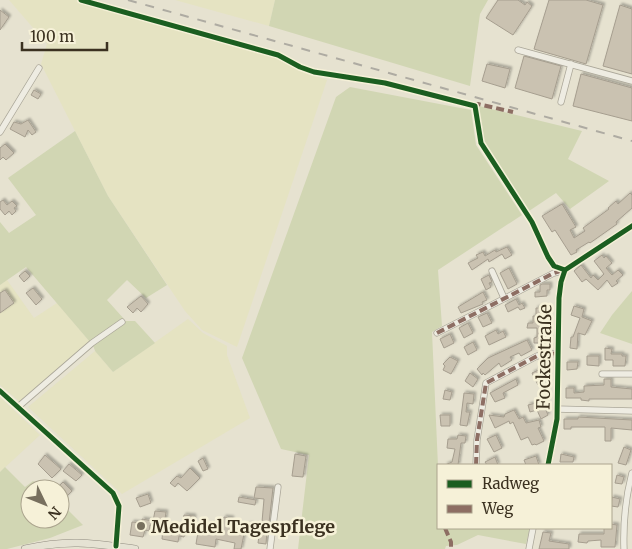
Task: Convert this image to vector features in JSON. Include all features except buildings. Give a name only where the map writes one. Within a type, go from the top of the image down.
[{"type":"main road","points":[[25,549],[62,542],[135,549]]},
{"type":"street","points":[[518,50],[632,81]]},
{"type":"street","points":[[561,102],[571,64]]},
{"type":"street","points":[[0,132],[39,68]]},
{"type":"street","points":[[532,222],[554,266],[565,270]]},
{"type":"street","points":[[437,333],[554,273],[565,270],[632,226]]},
{"type":"street","name":"Fockestraße","points":[[548,464],[555,433],[559,298],[565,270]]},
{"type":"street","points":[[492,271],[504,298]]},
{"type":"street","points":[[18,407],[92,343],[122,322]]},
{"type":"street","points":[[474,464],[486,383],[537,356],[558,353]]},
{"type":"street","points":[[602,374],[632,374]]},
{"type":"street","points":[[0,391],[113,493],[119,506],[116,546]]},
{"type":"street","points":[[557,409],[632,410]]},
{"type":"street","points":[[624,549],[624,506],[632,473]]},
{"type":"street","points":[[270,549],[278,487]]},
{"type":"street","points":[[529,549],[534,529]]},
{"type":"shaded area","points":[[9,0],[76,0],[277,58],[302,71],[327,80],[237,347],[202,330],[185,311],[108,196],[41,64],[47,44]]},
{"type":"shaded area","points":[[175,0],[275,0],[269,26]]},
{"type":"shaded area","points":[[7,280],[34,318],[57,303],[90,342],[20,402],[0,385],[0,285]]},
{"type":"shaded area","points":[[188,319],[203,333],[227,346],[227,355],[250,418],[122,494],[28,407],[95,351],[113,372]]},
{"type":"shaded area","points":[[0,397],[40,435],[0,472]]},
{"type":"green space","points":[[275,0],[488,0],[480,14],[470,86],[269,26]]},
{"type":"green space","points":[[350,87],[471,110],[476,145],[522,215],[438,270],[442,326],[432,332],[438,464],[437,529],[530,529],[526,544],[478,535],[457,545],[446,546],[445,549],[298,549],[309,455],[281,449],[242,358],[336,97]]},
{"type":"green space","points":[[479,106],[582,131],[568,159],[609,181],[570,209],[556,193],[529,211],[483,140],[476,115]]},
{"type":"green space","points":[[75,131],[108,196],[167,285],[146,298],[127,280],[107,300],[124,319],[90,342],[26,267],[0,285],[0,222],[9,233],[36,215],[8,178]]},
{"type":"green space","points":[[632,291],[632,344],[600,333]]},
{"type":"green space","points":[[126,321],[135,321],[155,343],[113,372],[95,351],[93,345]]},
{"type":"green space","points":[[5,467],[20,482],[20,529],[70,529],[70,512],[83,525],[50,538],[7,549],[0,549],[0,472]]},
{"type":"railway","points":[[128,0],[632,141]]},
{"type":"marked path","points":[[473,106],[478,104],[513,112]]},
{"type":"marked path","points":[[437,333],[554,273],[564,270]]},
{"type":"marked path","points":[[476,464],[477,440],[486,383],[537,356],[558,353]]},
{"type":"marked path","points":[[445,529],[451,542],[451,549]]},
{"type":"cycle path","points":[[81,0],[278,55],[314,72],[385,83],[475,106],[481,143],[532,222],[548,257],[554,266],[565,270]]},
{"type":"cycle path","points":[[548,464],[557,419],[559,298],[565,270],[632,226]]},
{"type":"cycle path","points":[[0,391],[113,493],[119,506],[116,546]]},
{"type":"place","name":"Medidel Tagespflege","points":[[141,526]]}]
